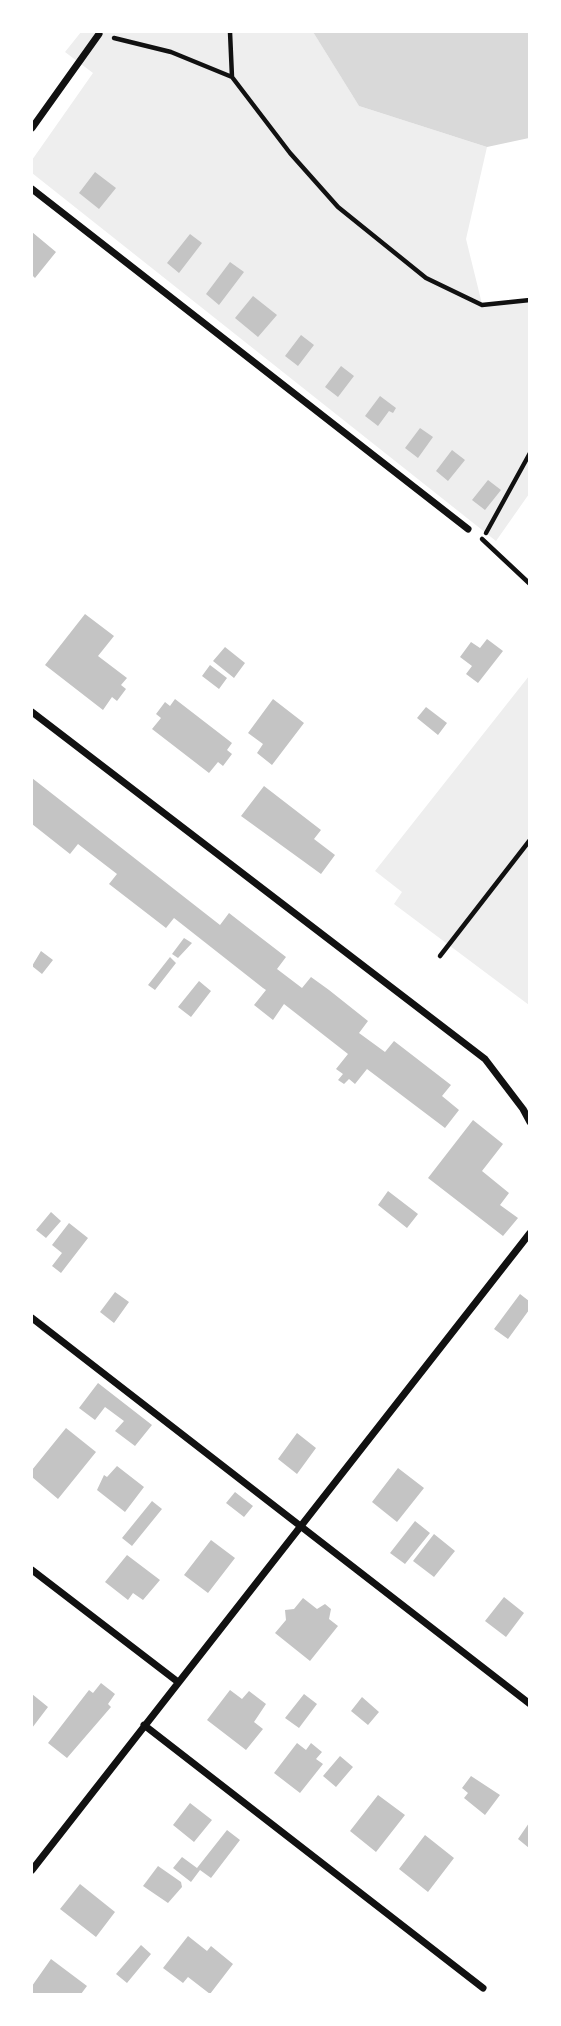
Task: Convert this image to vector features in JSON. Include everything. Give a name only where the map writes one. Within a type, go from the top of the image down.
[{"type":"street","points":[[32,128],[99,34]]},
{"type":"street","points":[[32,189],[468,529]]},
{"type":"street","points":[[32,712],[485,1059],[530,1122]]},
{"type":"street","points":[[523,1109],[530,1101]]},
{"type":"street","points":[[32,1870],[530,1233]]},
{"type":"street","points":[[32,1318],[530,1704]]},
{"type":"street","points":[[32,1570],[178,1682]]},
{"type":"street","points":[[144,1726],[482,1988]]},
{"type":"path","points":[[230,32],[232,77]]},
{"type":"path","points":[[99,34],[171,52],[232,77],[290,153],[338,207],[426,278],[482,305],[530,300]]},
{"type":"path","points":[[530,453],[482,539],[530,584]]},
{"type":"path","points":[[440,956],[530,840]]},
{"type":"shaded area","points":[[81,32],[313,32],[359,106],[487,147],[466,239],[482,304],[529,300],[529,494],[496,541],[32,173],[32,160],[93,73],[65,52]]},
{"type":"shaded area","points":[[313,32],[529,32],[529,138],[487,147],[359,106]]},
{"type":"shaded area","points":[[529,676],[529,1005],[394,904],[402,892],[375,871]]},
{"type":"building","points":[[95,172],[116,188],[99,209],[79,193]]},
{"type":"building","points":[[32,232],[56,252],[35,278],[32,275]]},
{"type":"building","points":[[190,234],[202,243],[179,273],[167,263]]},
{"type":"building","points":[[230,262],[244,272],[219,305],[206,294]]},
{"type":"building","points":[[253,296],[277,315],[258,337],[235,318]]},
{"type":"building","points":[[301,335],[314,345],[298,366],[285,356]]},
{"type":"building","points":[[341,366],[354,376],[338,397],[325,387]]},
{"type":"building","points":[[380,396],[396,408],[393,413],[389,411],[378,426],[365,416]]},
{"type":"building","points":[[420,428],[433,437],[418,458],[405,448]]},
{"type":"building","points":[[452,450],[465,460],[448,481],[436,471]]},
{"type":"building","points":[[488,480],[501,490],[485,510],[472,500]]},
{"type":"building","points":[[85,614],[114,636],[98,656],[127,678],[121,685],[126,689],[117,701],[112,697],[103,710],[45,665]]},
{"type":"building","points":[[487,639],[503,651],[478,683],[466,674],[472,666],[460,657],[471,642],[480,648]]},
{"type":"building","points":[[225,647],[245,663],[234,678],[213,661]]},
{"type":"building","points":[[210,665],[227,678],[219,689],[202,676]]},
{"type":"building","points":[[175,699],[232,743],[227,750],[232,754],[223,766],[218,762],[209,773],[152,729],[161,718],[156,714],[165,702],[170,706]]},
{"type":"building","points":[[273,699],[304,723],[272,765],[257,753],[263,744],[248,733]]},
{"type":"building","points":[[426,707],[447,723],[438,735],[417,718]]},
{"type":"building","points":[[32,778],[220,925],[229,913],[286,957],[277,969],[302,988],[311,977],[329,990],[368,1021],[359,1033],[385,1052],[394,1041],[451,1085],[442,1096],[459,1110],[445,1128],[367,1069],[355,1084],[349,1079],[344,1084],[338,1080],[343,1074],[336,1069],[348,1054],[284,1004],[273,1020],[254,1005],[266,990],[174,918],[166,928],[109,884],[117,874],[78,844],[70,854],[32,824]]},
{"type":"building","points":[[264,786],[321,830],[314,839],[335,855],[321,874],[241,816]]},
{"type":"building","points":[[184,938],[192,943],[178,958],[172,954]]},
{"type":"building","points":[[41,951],[53,960],[42,974],[32,966]]},
{"type":"building","points":[[170,957],[176,963],[155,990],[148,985]]},
{"type":"building","points":[[199,981],[211,991],[191,1017],[178,1007]]},
{"type":"building","points":[[473,1120],[503,1144],[482,1171],[509,1193],[500,1205],[518,1218],[503,1236],[428,1178]]},
{"type":"building","points":[[388,1191],[418,1214],[407,1228],[378,1205]]},
{"type":"building","points":[[51,1212],[61,1221],[46,1238],[36,1230]]},
{"type":"building","points":[[69,1223],[88,1238],[61,1273],[52,1266],[62,1253],[52,1245]]},
{"type":"building","points":[[115,1292],[129,1302],[114,1323],[100,1312]]},
{"type":"building","points":[[520,1294],[529,1301],[529,1310],[508,1339],[494,1329]]},
{"type":"building","points":[[98,1383],[152,1425],[135,1446],[115,1431],[124,1421],[105,1407],[95,1420],[79,1408]]},
{"type":"building","points":[[66,1428],[96,1452],[58,1499],[32,1477],[32,1470]]},
{"type":"building","points":[[297,1433],[316,1448],[297,1474],[278,1459]]},
{"type":"building","points":[[117,1466],[144,1487],[125,1512],[97,1490],[104,1475],[107,1477]]},
{"type":"building","points":[[398,1468],[424,1488],[397,1522],[372,1502]]},
{"type":"building","points":[[235,1492],[253,1506],[244,1517],[226,1503]]},
{"type":"building","points":[[152,1501],[162,1509],[132,1546],[122,1538]]},
{"type":"building","points":[[415,1521],[430,1533],[405,1564],[390,1553]]},
{"type":"building","points":[[434,1534],[455,1551],[434,1577],[413,1561]]},
{"type":"building","points":[[211,1540],[235,1558],[208,1593],[184,1575]]},
{"type":"building","points":[[127,1555],[160,1580],[143,1600],[133,1593],[128,1600],[105,1582]]},
{"type":"building","points":[[504,1597],[524,1613],[506,1637],[485,1621]]},
{"type":"building","points":[[303,1598],[317,1609],[325,1604],[331,1609],[329,1619],[338,1626],[310,1661],[275,1633],[286,1620],[285,1610],[294,1609]]},
{"type":"building","points":[[101,1683],[115,1694],[108,1704],[111,1707],[67,1758],[48,1743],[89,1690],[93,1693]]},
{"type":"building","points":[[230,1690],[242,1699],[249,1691],[266,1704],[254,1722],[263,1729],[246,1750],[207,1720]]},
{"type":"building","points":[[32,1694],[48,1707],[32,1728]]},
{"type":"building","points":[[304,1694],[317,1704],[299,1728],[285,1718]]},
{"type":"building","points":[[362,1697],[379,1712],[368,1725],[351,1711]]},
{"type":"building","points":[[297,1743],[306,1750],[311,1743],[322,1752],[316,1759],[323,1764],[300,1793],[274,1773]]},
{"type":"building","points":[[340,1756],[353,1767],[336,1787],[323,1776]]},
{"type":"building","points":[[471,1776],[500,1795],[485,1815],[464,1798],[468,1793],[462,1788]]},
{"type":"building","points":[[378,1795],[405,1815],[376,1852],[350,1831]]},
{"type":"building","points":[[190,1803],[212,1820],[194,1842],[173,1825]]},
{"type":"building","points":[[529,1823],[529,1848],[518,1839]]},
{"type":"building","points":[[227,1830],[240,1840],[211,1878],[200,1870],[191,1882],[173,1868],[182,1857],[197,1868]]},
{"type":"building","points":[[425,1835],[454,1858],[428,1892],[399,1869]]},
{"type":"building","points":[[158,1866],[181,1882],[182,1887],[168,1903],[143,1886]]},
{"type":"building","points":[[80,1884],[115,1912],[96,1937],[60,1909]]},
{"type":"building","points":[[188,1936],[207,1951],[211,1946],[233,1964],[210,1994],[188,1977],[183,1983],[163,1968]]},
{"type":"building","points":[[141,1945],[151,1954],[127,1983],[116,1974]]},
{"type":"building","points":[[51,1959],[87,1986],[81,1994],[32,1994],[32,1986]]}]
